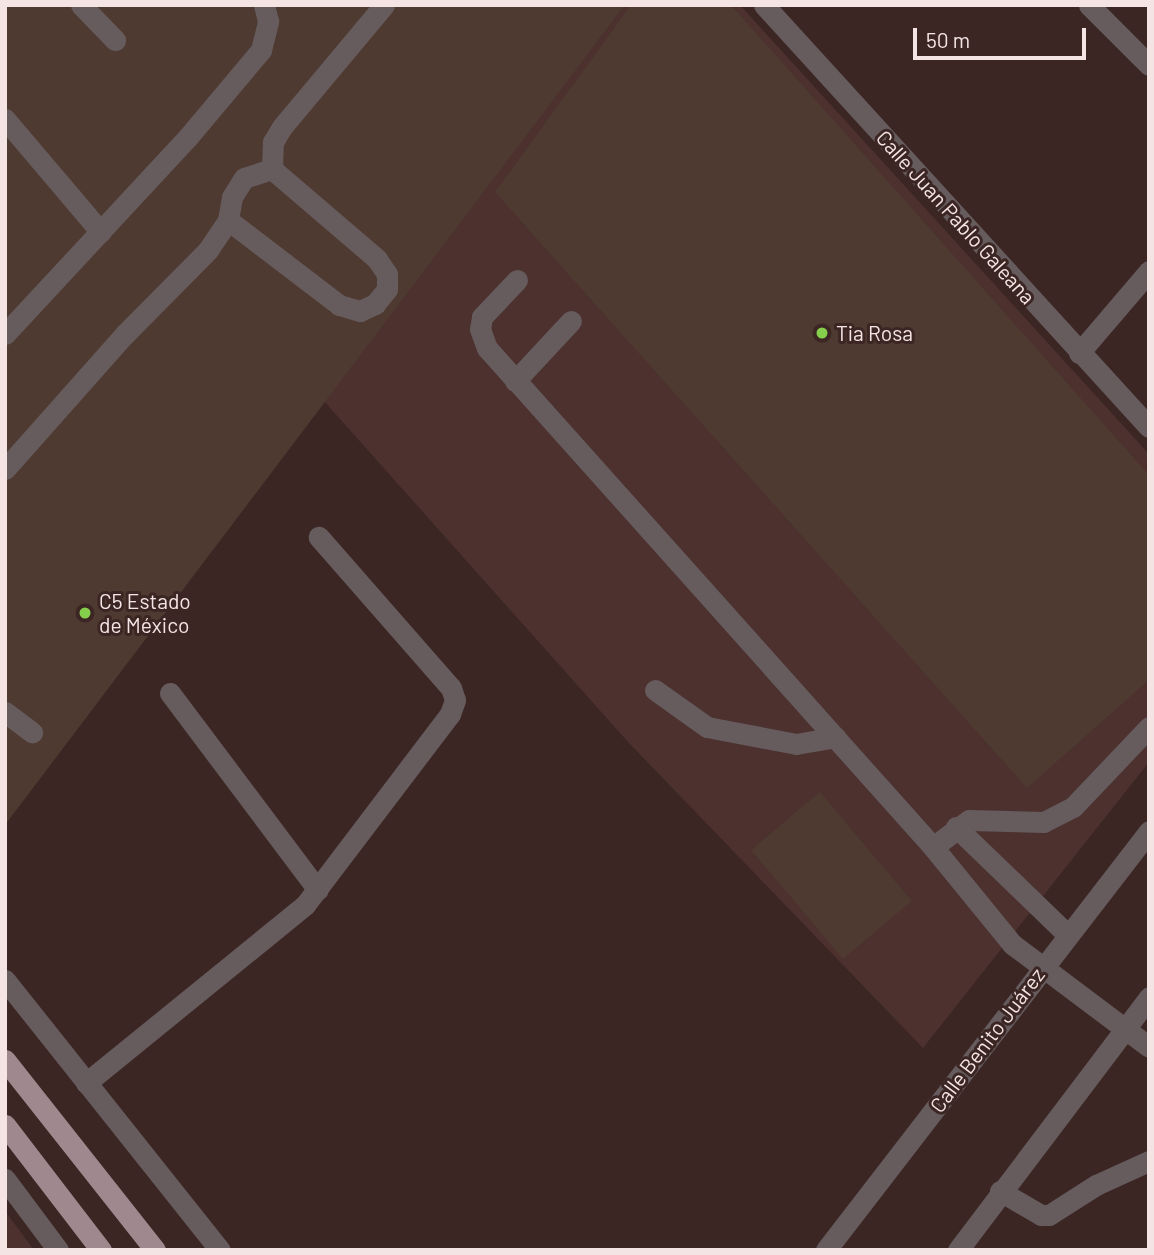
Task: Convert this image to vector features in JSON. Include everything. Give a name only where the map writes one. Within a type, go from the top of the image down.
[{"type":"main road","points":[[5,1060],[155,1250]]},
{"type":"main road","points":[[5,1125],[101,1250]]},
{"type":"street","points":[[81,5],[116,40]]},
{"type":"street","points":[[5,334],[100,232],[261,50],[268,21],[264,5]]},
{"type":"street","points":[[228,220],[340,305],[360,311],[374,304],[387,289],[387,274],[377,259],[272,169],[272,142],[282,127],[384,5]]},
{"type":"street","name":"Calle Juan Pablo Galeana","points":[[764,5],[1149,427]]},
{"type":"street","points":[[1089,5],[1149,65]]},
{"type":"street","points":[[5,119],[100,232]]},
{"type":"street","points":[[5,470],[125,334],[184,278],[228,220],[232,197],[244,178],[272,169]]},
{"type":"street","points":[[1079,353],[1149,271]]},
{"type":"street","points":[[517,281],[482,317],[480,329],[487,348],[933,847],[1012,944],[1149,1047]]},
{"type":"street","points":[[515,381],[571,321]]},
{"type":"street","points":[[86,1083],[290,918],[318,890],[450,714],[455,700],[451,688],[319,537]]},
{"type":"street","points":[[655,690],[706,727],[796,744],[835,737]]},
{"type":"street","points":[[170,693],[318,890]]},
{"type":"street","points":[[6,715],[32,732]]},
{"type":"street","points":[[933,847],[956,827],[988,818],[1015,825],[1044,822],[1073,807],[1098,784],[1149,727]]},
{"type":"street","points":[[956,827],[1068,935]]},
{"type":"street","name":"Calle Benito Juárez","points":[[827,1250],[1149,831]]},
{"type":"street","points":[[5,980],[220,1250]]},
{"type":"street","points":[[958,1250],[1149,997]]},
{"type":"street","points":[[1000,1191],[1041,1215],[1049,1215],[1096,1185],[1149,1161]]},
{"type":"street","points":[[5,1179],[58,1250]]},
{"type":"shaded area","points":[[625,5],[740,5],[1149,454],[1149,762],[923,1048],[628,742],[323,400]]},
{"type":"shaded area","points":[[5,1211],[34,1250],[5,1250]]},
{"type":"building","name":"C5 Estado de México","points":[[5,5],[625,5],[5,825]]},
{"type":"building","name":"Tia Rosa","points":[[631,5],[731,5],[1149,475],[1149,680],[1027,788],[495,192]]},
{"type":"building","points":[[820,792],[912,901],[843,959],[751,850]]},
{"type":"place","name":"Tia Rosa","points":[[822,333]]},
{"type":"place","name":"C5 Estado de México","points":[[85,613]]}]
